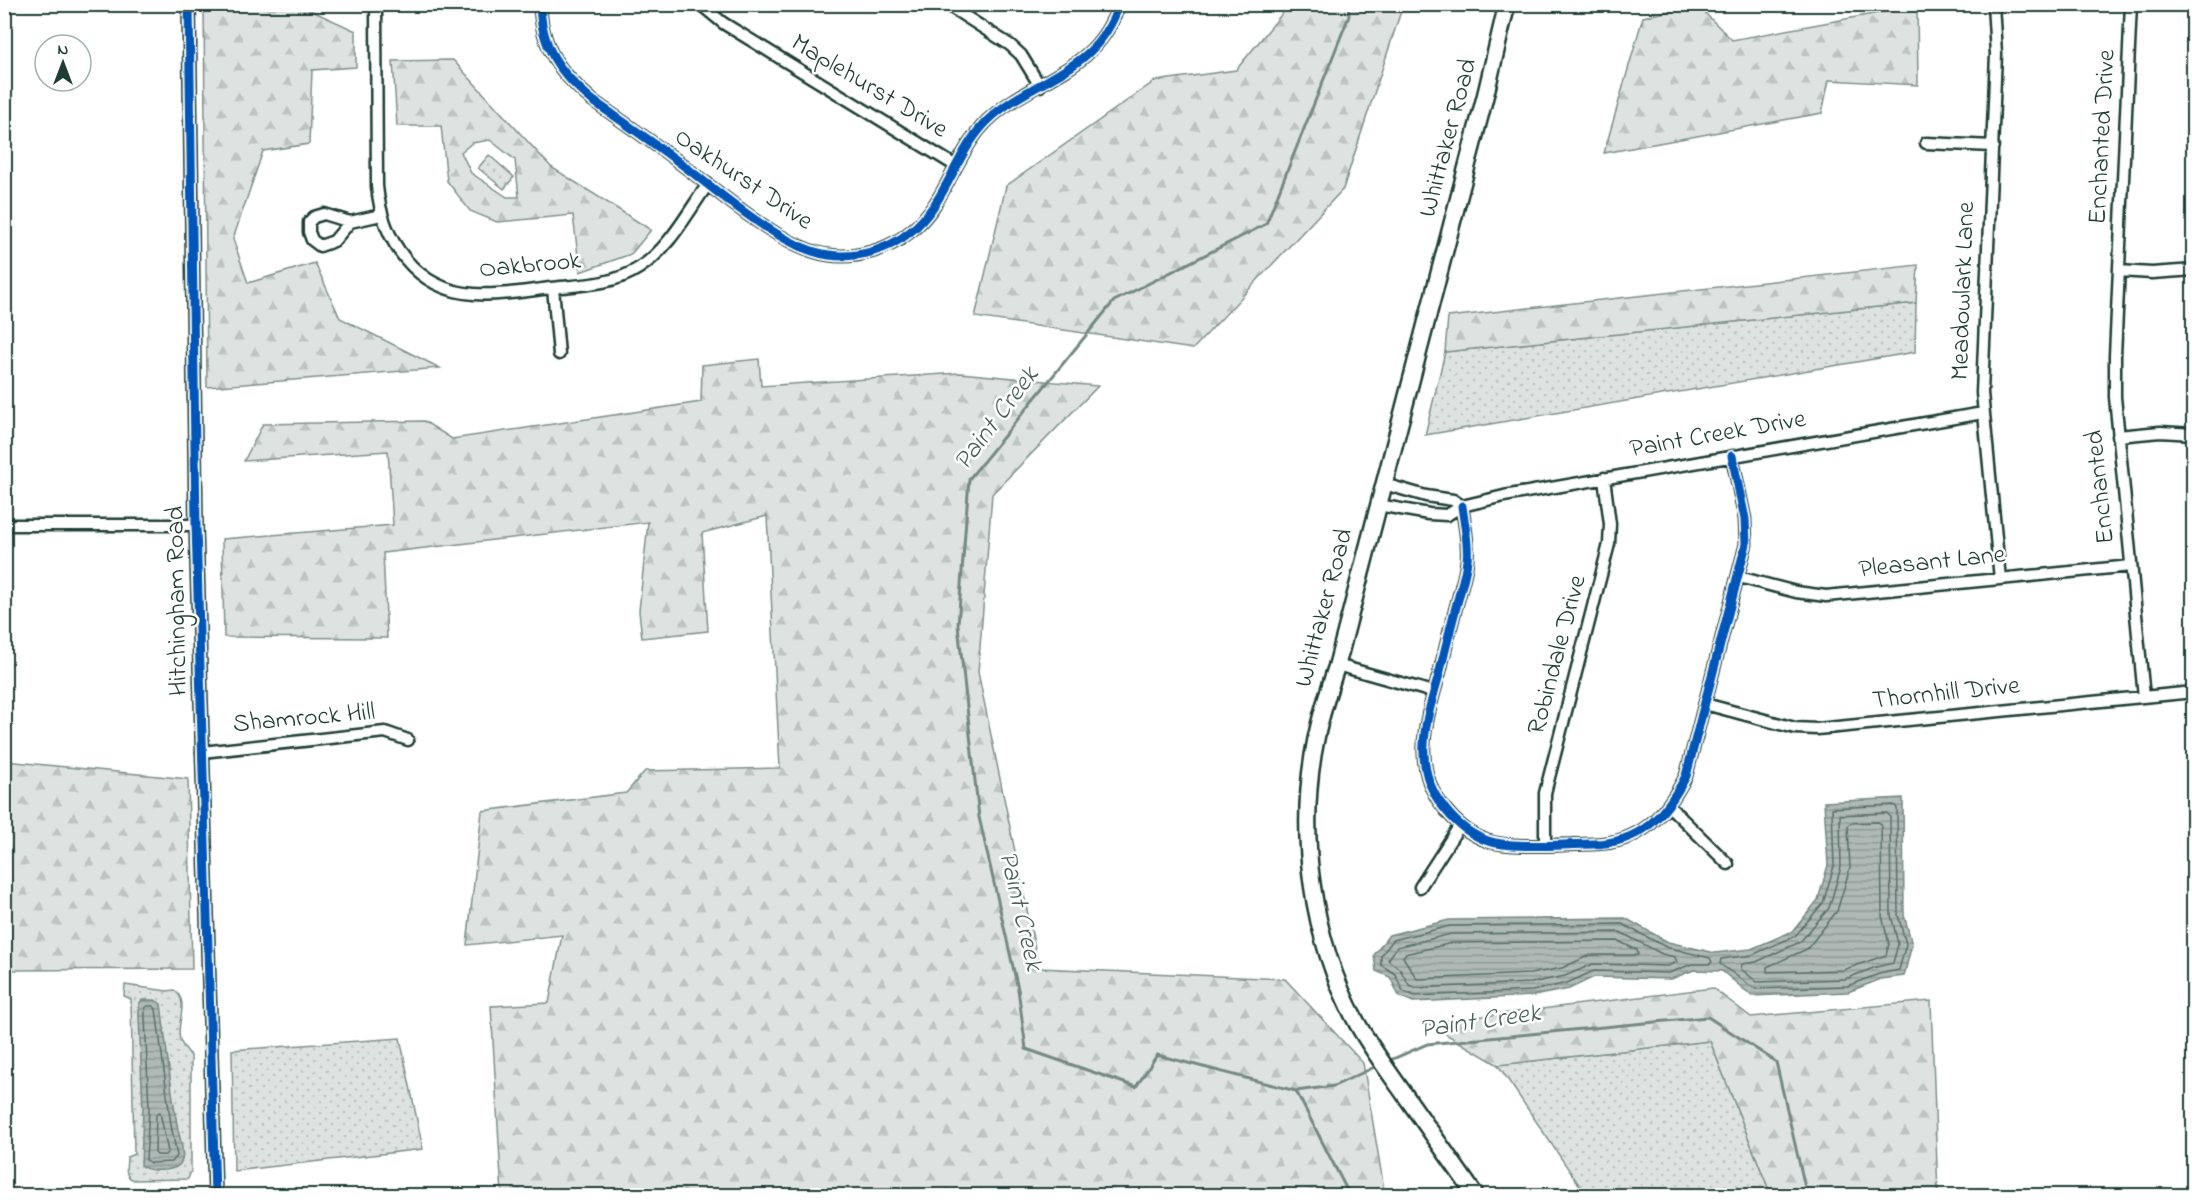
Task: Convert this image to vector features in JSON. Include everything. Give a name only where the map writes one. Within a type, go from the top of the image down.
[{"type":"main road","name":"Whittaker Road","points":[[1476,1196],[1373,1050],[1356,1021],[1329,958],[1311,871],[1308,799],[1311,768],[1323,708],[1337,664],[1486,93],[1507,4]]},
{"type":"street","name":"Hitchingham Road","points":[[189,4],[196,525],[215,1196]]},
{"type":"street","name":"Oakbrook","points":[[376,4],[377,186],[381,215],[385,228],[404,258],[420,273],[445,287],[461,293],[488,295],[613,280],[640,268],[659,251],[708,184]]},
{"type":"street","name":"Oakhurst Drive","points":[[540,4],[544,37],[559,66],[570,81],[786,240],[827,255],[845,256],[861,255],[887,247],[909,233],[937,202],[985,123],[1004,107],[1075,66],[1098,44],[1112,24],[1119,4]]},
{"type":"street","name":"Maplehurst Drive","points":[[700,4],[723,23],[957,166]]},
{"type":"street","points":[[946,4],[1010,45],[1021,55],[1040,86]]},
{"type":"street","name":"Meadowlark Lane","points":[[1993,4],[1996,54],[1983,351],[1983,413],[2000,579]]},
{"type":"street","name":"Enchanted Drive","points":[[2119,271],[2131,4]]},
{"type":"street","points":[[1926,143],[1992,146]]},
{"type":"street","points":[[350,222],[381,215]]},
{"type":"street","points":[[2119,271],[2152,273],[2193,270]]},
{"type":"street","name":"Enchanted","points":[[2119,271],[2115,356],[2118,436],[2144,697]]},
{"type":"street","points":[[553,288],[559,354]]},
{"type":"street","name":"Paint Creek Drive","points":[[1378,505],[1440,515],[1454,512],[1462,506],[1604,478],[1983,413]]},
{"type":"street","points":[[2118,436],[2160,432],[2193,434]]},
{"type":"street","points":[[1462,506],[1467,560],[1423,734],[1425,769],[1431,787],[1440,803],[1460,825],[1489,841],[1506,844],[1601,844],[1624,838],[1649,826],[1669,806],[1686,776],[1746,544],[1732,456]]},
{"type":"street","name":"Robindale Drive","points":[[1545,844],[1545,793],[1610,544],[1610,524],[1604,478]]},
{"type":"street","name":"Paint Creek Drive","points":[[1384,484],[1426,496],[1453,500],[1462,506]]},
{"type":"street","points":[[4,525],[196,525]]},
{"type":"street","name":"Pleasant Lane","points":[[1739,577],[1796,592],[1826,596],[2131,566]]},
{"type":"street","points":[[1337,664],[1433,692]]},
{"type":"street","name":"Thornhill Drive","points":[[1705,704],[1795,728],[1817,729],[2193,693]]},
{"type":"street","name":"Shamrock Hill","points":[[202,752],[385,732],[408,740]]},
{"type":"street","points":[[1669,806],[1728,864]]},
{"type":"street","points":[[1420,887],[1460,825]]},
{"type":"green space","points":[[204,5],[299,5],[356,31],[356,67],[312,70],[309,144],[263,151],[233,239],[248,283],[315,263],[340,318],[440,368],[207,387]]},
{"type":"green space","points":[[1289,5],[1403,5],[1343,189],[1193,349],[975,317],[1006,186],[1155,81],[1236,70]]},
{"type":"green space","points":[[1697,5],[1732,40],[1917,6],[1918,85],[1829,80],[1822,113],[1604,153],[1643,17]]},
{"type":"green space","points":[[453,60],[551,167],[651,230],[631,254],[580,272],[573,215],[497,222],[470,211],[447,181],[441,126],[397,126],[393,61]],"holes":[[[490,140],[515,160],[519,197],[507,197],[471,173],[461,152],[472,143]]]},
{"type":"green space","points":[[489,155],[514,177],[504,189],[478,168]]},
{"type":"green space","points":[[1918,265],[1916,303],[1445,352],[1448,317]]},
{"type":"green space","points":[[1916,303],[1915,352],[1425,435],[1445,352]]},
{"type":"green space","points":[[759,359],[761,386],[960,373],[1098,386],[992,494],[978,672],[1039,968],[1285,979],[1363,1063],[1385,1195],[994,1196],[979,1190],[792,1196],[502,1195],[491,1006],[549,1003],[562,935],[467,945],[482,811],[626,793],[645,771],[780,768],[767,516],[702,533],[708,631],[642,638],[639,611],[648,522],[383,553],[387,638],[224,637],[222,539],[393,525],[388,451],[244,461],[263,424],[424,421],[452,439],[701,402],[702,365]]},
{"type":"green space","points":[[5,761],[188,779],[192,969],[5,970]]},
{"type":"green space","points":[[125,985],[174,990],[181,1000],[180,1040],[191,1056],[191,1171],[188,1179],[134,1180],[127,1174],[127,1157],[134,1154],[131,999],[124,996]]},
{"type":"green space","points":[[1713,988],[1751,1017],[1931,1001],[1938,1195],[1771,1195],[1710,1041],[1498,1065],[1427,1023]]},
{"type":"green space","points":[[400,1038],[423,1149],[234,1171],[232,1050]]},
{"type":"green space","points":[[1710,1041],[1771,1195],[1586,1195],[1498,1065]]},
{"type":"water","points":[[1903,798],[1904,915],[1912,944],[1904,976],[1881,979],[1848,992],[1752,996],[1722,971],[1694,970],[1671,979],[1594,977],[1569,989],[1533,996],[1413,1002],[1399,996],[1390,977],[1376,971],[1374,955],[1389,935],[1449,920],[1625,918],[1668,942],[1715,953],[1751,949],[1793,931],[1818,900],[1828,865],[1824,802]]},
{"type":"water","points":[[142,1000],[155,1000],[161,1004],[172,1094],[183,1152],[179,1164],[170,1169],[151,1169],[141,1166],[143,1109],[139,1004]]},
{"type":"waterway","name":"Paint Creek","points":[[1348,4],[1349,16],[1266,224],[1114,301],[969,479],[958,625],[979,817],[1018,989],[1026,1049],[1136,1087],[1157,1055],[1296,1091],[1334,1086],[1379,1065]]},
{"type":"waterway","name":"Paint Creek","points":[[1388,1061],[1427,1044],[1708,1017],[1776,1062],[1807,1196]]},
{"type":"waterway","points":[[1296,1091],[1350,1196]]},
{"type":"cycle path","points":[[189,4],[196,525],[215,1196]]},
{"type":"cycle path","points":[[540,4],[541,20],[548,47],[571,80],[592,100],[773,232],[812,251],[840,256],[872,252],[892,244],[910,232],[933,207],[967,148],[987,121],[1005,106],[1080,60],[1096,46],[1109,27],[1119,4]]},
{"type":"cycle path","points":[[1462,506],[1467,540],[1464,578],[1430,706],[1424,742],[1427,776],[1434,793],[1459,824],[1488,841],[1511,845],[1610,842],[1625,839],[1650,825],[1669,803],[1686,776],[1746,544],[1745,519],[1732,456]]}]
